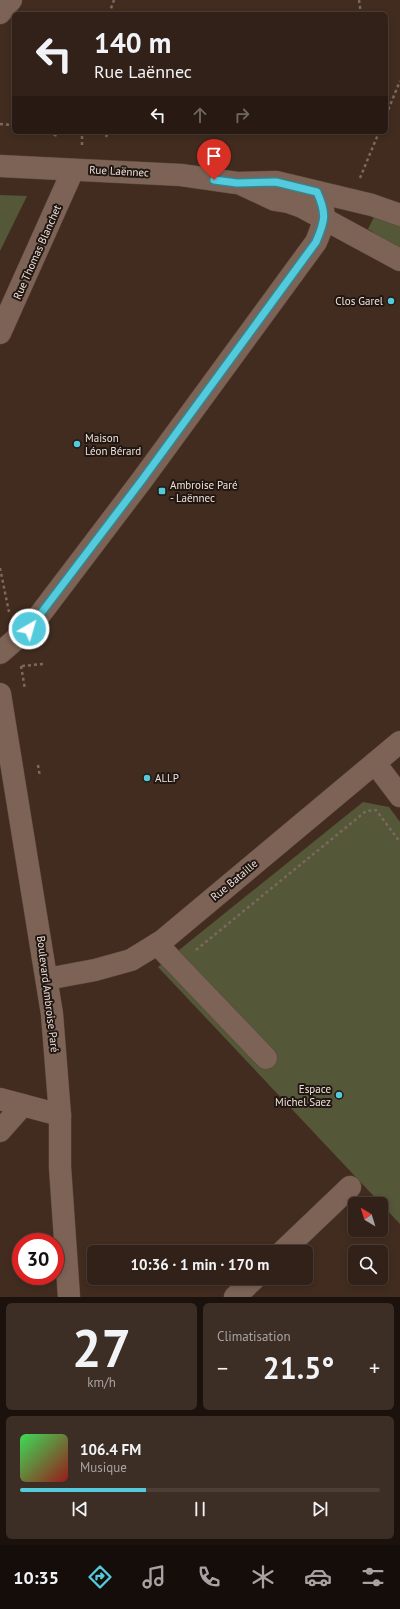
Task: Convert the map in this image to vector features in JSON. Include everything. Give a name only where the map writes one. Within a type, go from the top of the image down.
[{"type":"street","name":"Rue Laënnec","points":[[0,166],[181,175],[237,183],[276,182],[372,205],[400,215]]},
{"type":"street","name":"Rue Thomas Blanchet","points":[[0,334],[73,170]]},
{"type":"street","name":"Rue Laënnec","points":[[237,183],[275,200],[288,202],[302,207],[325,221],[400,260]]},
{"type":"street","points":[[0,653],[32,625],[138,486],[303,262],[316,242],[325,221],[321,201],[317,192]]},
{"type":"street","name":"Boulevard Ambroise Paré","points":[[0,694],[52,1014],[60,1115],[60,1167],[69,1297]]},
{"type":"street","name":"Rue Bataille","points":[[47,979],[95,970],[131,960],[157,944],[400,742]]},
{"type":"street","points":[[375,762],[400,796]]},
{"type":"street","points":[[157,944],[266,1058]]},
{"type":"street","points":[[0,1099],[60,1115]]},
{"type":"street","points":[[0,1131],[23,1105]]},
{"type":"street","points":[[289,1245],[350,1187]]},
{"type":"street","points":[[235,1297],[248,1285]]},
{"type":"path","points":[[110,12],[114,0]]},
{"type":"path","points":[[359,0],[361,12]]},
{"type":"path","points":[[388,110],[400,81]]},
{"type":"path","points":[[0,124],[12,125]]},
{"type":"path","points":[[51,134],[60,136],[59,134]]},
{"type":"path","points":[[357,186],[378,134]]},
{"type":"path","points":[[194,951],[366,811],[376,810],[400,842]]},
{"type":"green space","points":[[0,195],[27,196],[0,251]]},
{"type":"green space","points":[[376,213],[400,223],[400,251],[368,229]]},
{"type":"green space","name":"Espace Michel Saez","points":[[363,802],[389,807],[400,822],[400,1224],[388,1211],[388,1197],[375,1197],[158,967]]},
{"type":"place","name":"Clos Garel","points":[[391,301]]},
{"type":"place","name":"Maison Léon Bérard","points":[[77,444]]},
{"type":"place","name":"Ambroise Paré - Laënnec","points":[[162,491]]},
{"type":"place","name":"ALLP","points":[[147,778]]},
{"type":"place","name":"Espace Michel Saez","points":[[339,1095]]},
{"type":"route","points":[[29,629],[142,480],[303,262],[316,242],[325,221],[321,201],[317,192],[276,182],[237,183],[214,180]]}]
